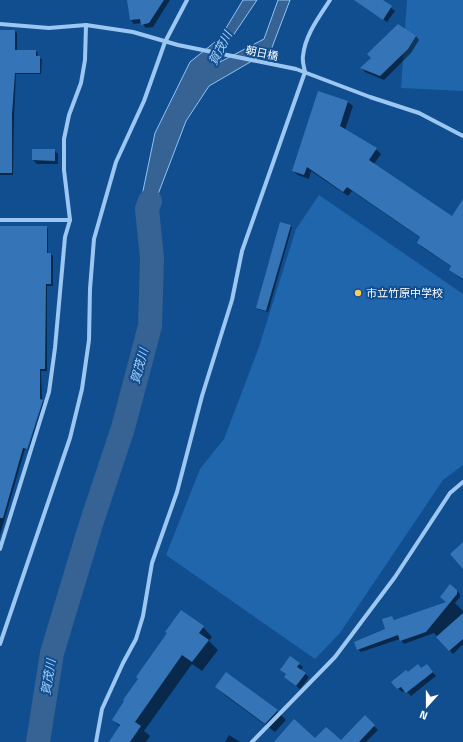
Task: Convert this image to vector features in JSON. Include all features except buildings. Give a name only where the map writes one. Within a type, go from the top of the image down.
[{"type":"street","points":[[0,644],[70,438],[82,390],[89,340],[90,289],[94,239],[116,162],[144,101],[165,42],[187,0]]},
{"type":"street","points":[[96,742],[102,709],[123,663],[136,639],[143,616],[152,563],[177,492],[202,396],[232,300],[242,251],[305,72],[303,58],[305,45],[314,23],[330,0]]},
{"type":"street","name":"朝日橋","points":[[0,24],[49,28],[86,25],[133,32],[178,45],[296,69],[370,97],[419,113],[463,136]]},
{"type":"street","points":[[0,550],[49,392],[55,348],[65,237],[70,220],[64,170],[64,139],[69,115],[81,83],[85,60],[86,25]]},
{"type":"street","points":[[0,220],[70,220]]},
{"type":"street","points":[[252,742],[335,657],[395,577],[450,493],[463,482]]},
{"type":"shaded area","points":[[407,0],[463,0],[463,91],[401,88]]},
{"type":"shaded area","name":"市立竹原中学校","points":[[319,195],[463,294],[463,465],[443,480],[340,633],[315,659],[166,555],[200,469],[224,439],[259,347],[296,229]]},
{"type":"water","points":[[243,0],[257,0],[228,43],[220,62],[264,39],[278,0],[290,0],[271,50],[209,86],[186,121],[152,210],[150,233],[139,210],[155,133],[190,62],[220,38]]},
{"type":"waterway","name":"賀茂川","points":[[38,742],[52,653],[91,524],[123,428],[150,326],[152,258],[147,209],[150,201]]},
{"type":"place","name":"市立竹原中学校","points":[[358,293]]}]
